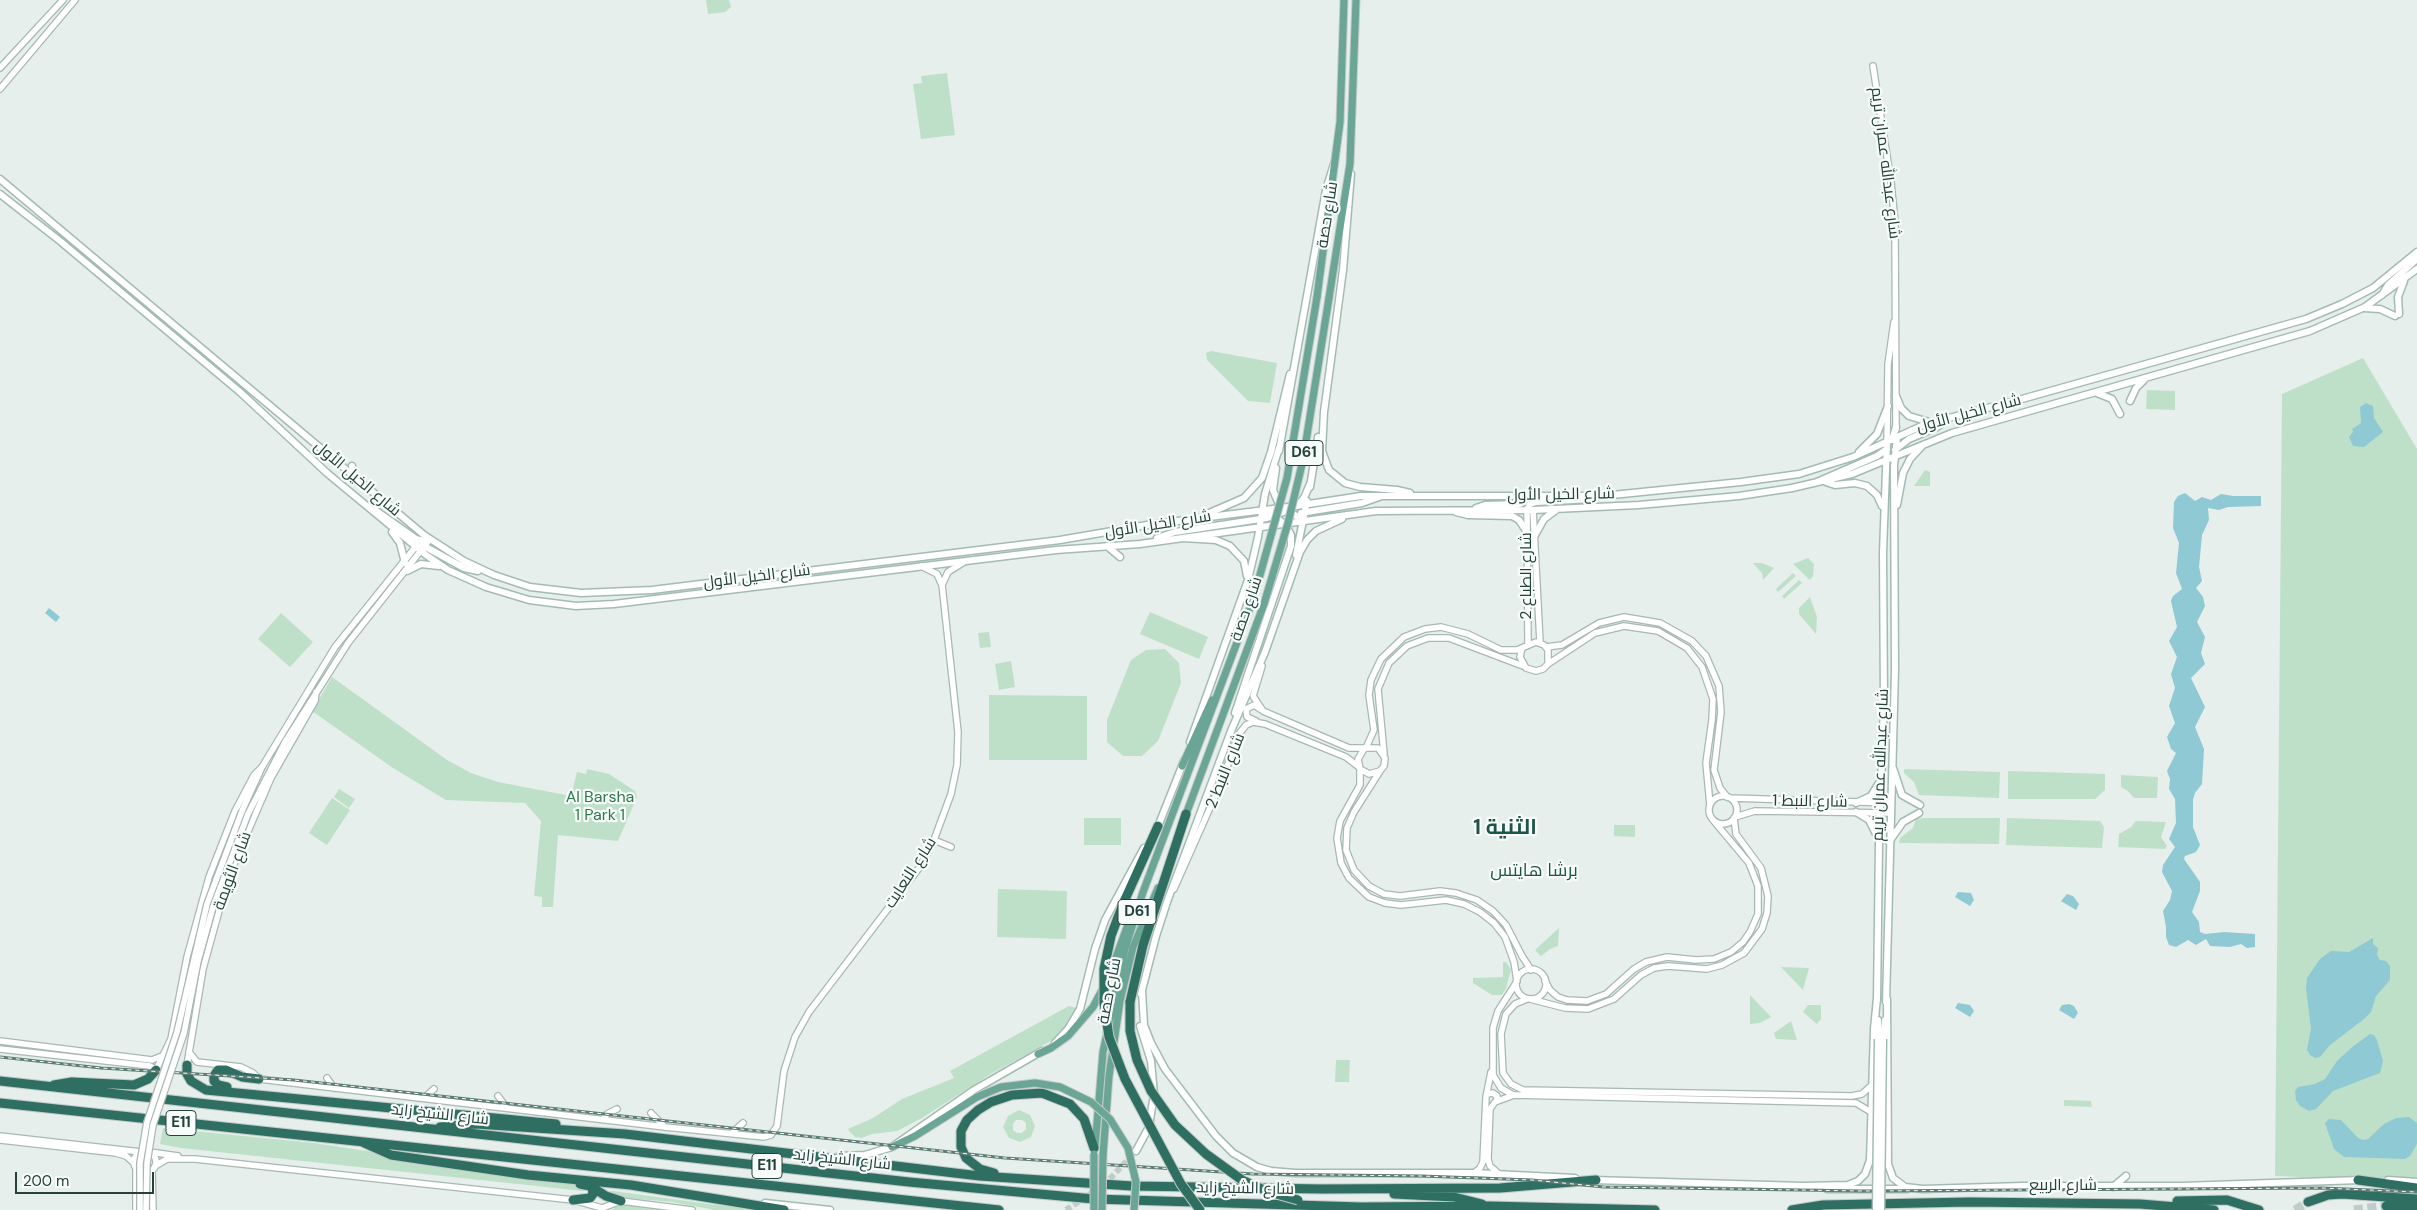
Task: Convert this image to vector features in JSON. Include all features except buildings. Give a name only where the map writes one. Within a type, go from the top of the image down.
[{"type":"highway","points":[[1186,814],[1143,945],[1130,1002],[1130,1031],[1137,1060],[1155,1097],[1175,1125],[1200,1150],[1242,1180],[1269,1192],[1298,1200],[1376,1202],[1400,1206]]},
{"type":"highway","points":[[1158,826],[1123,904],[1111,936],[1104,969],[1104,1003],[1109,1037],[1125,1079],[1181,1184],[1200,1210]]},
{"type":"highway","points":[[187,1065],[191,1081],[202,1089],[601,1129],[625,1134]]},
{"type":"highway","points":[[47,1087],[72,1082],[134,1085],[148,1079],[156,1070]]},
{"type":"highway","points":[[259,1079],[242,1077],[223,1070],[218,1070],[214,1076],[214,1081],[220,1086],[284,1096]]},
{"type":"highway","name":"شارع الشيخ زايد","points":[[0,1081],[1027,1194],[1161,1203],[1489,1206],[1655,1210]]},
{"type":"highway","points":[[1069,1182],[993,1173],[976,1167],[966,1158],[961,1147],[960,1135],[964,1123],[978,1110],[998,1099],[1027,1093],[1050,1095],[1064,1100],[1078,1111],[1086,1124],[1094,1151]]},
{"type":"highway","name":"شارع الشيخ زايد","points":[[0,1102],[999,1210]]},
{"type":"highway","points":[[430,1129],[476,1124],[625,1134],[970,1175],[1198,1189],[1509,1188],[1596,1180]]},
{"type":"highway","points":[[362,1141],[376,1150],[391,1155],[528,1175],[592,1187],[621,1202]]},
{"type":"highway","points":[[528,1175],[613,1183],[784,1210]]},
{"type":"highway","points":[[2358,1180],[2417,1188]]},
{"type":"highway","points":[[573,1200],[590,1198],[594,1192],[592,1187]]},
{"type":"highway","points":[[601,1193],[611,1188],[697,1196]]},
{"type":"highway","points":[[1322,1190],[1350,1193],[1454,1197],[1489,1206]]},
{"type":"highway","points":[[2308,1202],[2321,1197],[2342,1194],[2417,1199]]},
{"type":"highway","points":[[1792,1210],[1823,1205],[1930,1203],[2140,1204],[2220,1199],[2242,1203],[2260,1210]]},
{"type":"highway","points":[[2140,1204],[2214,1210]]},
{"type":"highway","points":[[2386,1206],[2417,1207]]},
{"type":"main road","name":"شارع حصة","points":[[1094,1210],[1094,1151],[1100,1080],[1109,1016],[1125,949],[1143,892],[1253,600],[1277,520],[1289,468],[1317,297],[1336,161],[1343,85],[1344,0]]},
{"type":"main road","name":"شارع حصة","points":[[1102,1210],[1103,1155],[1110,1063],[1130,958],[1264,604],[1299,480],[1350,164],[1356,0]]},
{"type":"main road","points":[[1038,1054],[1060,1038],[1074,1020],[1082,1003],[1095,950],[1105,920],[1122,885],[1158,826],[1182,766],[1248,580],[1261,511],[1279,448],[1290,398],[1296,351],[1327,182],[1336,161]]},
{"type":"main road","points":[[1136,1151],[1148,1127],[1154,1094],[1151,1061],[1139,1017],[1142,991],[1156,936],[1231,731],[1265,652],[1288,582],[1305,518],[1324,412],[1342,270],[1350,192],[1350,164]]},
{"type":"main road","name":"شارع الخيل الأول","points":[[0,179],[354,476],[425,538],[482,570],[530,587],[568,592],[596,593],[652,590],[1060,540],[1195,518],[1261,511],[1288,511],[1296,506],[1361,496],[1602,496],[1783,476],[1816,470],[1891,441],[1933,422],[2293,324],[2330,310],[2369,290],[2417,252]]},
{"type":"main road","name":"شارع الخيل الأول","points":[[0,194],[60,241],[245,397],[366,507],[448,570],[473,582],[508,594],[544,603],[576,606],[614,604],[921,566],[1147,542],[1278,519],[1353,515],[1398,510],[1558,509],[1708,499],[1769,492],[1825,482],[1887,461],[1952,433],[2310,331],[2364,308],[2417,269]]},
{"type":"main road","points":[[2369,290],[2382,293],[2388,285],[2417,259]]},
{"type":"main road","points":[[2364,308],[2380,309],[2397,315],[2398,297],[2408,277]]},
{"type":"main road","points":[[133,290],[144,290]]},
{"type":"main road","points":[[1195,518],[1239,502],[1250,494],[1262,478],[1271,452],[1296,351]]},
{"type":"main road","points":[[2130,401],[2136,388],[2146,378]]},
{"type":"main road","points":[[2093,393],[2101,394],[2112,400],[2120,414]]},
{"type":"main road","points":[[1896,396],[1901,408],[1909,416],[1920,421],[1933,422]]},
{"type":"main road","points":[[1853,456],[1877,434],[1888,406]]},
{"type":"main road","points":[[1324,412],[1322,451],[1326,464],[1334,475],[1352,486],[1397,490],[1413,495]]},
{"type":"main road","points":[[1887,461],[1896,448],[1910,439],[1933,429],[1947,419]]},
{"type":"main road","points":[[1814,484],[1823,478],[1877,456],[1891,441],[1896,428]]},
{"type":"main road","points":[[1909,450],[1904,449],[1902,446],[1910,439]]},
{"type":"main road","name":"شارع عبدالله عمران تريم","points":[[1876,1210],[1881,1039],[1887,999],[1890,934],[1889,843],[1893,767],[1896,616],[1894,514],[1896,448],[1891,441]]},
{"type":"main road","name":"شارع عبدالله عمران تريم","points":[[1881,1210],[1881,1039],[1877,998],[1879,841],[1883,774],[1885,471],[1891,441]]},
{"type":"main road","points":[[1894,514],[1906,466],[1915,453],[1927,443]]},
{"type":"main road","points":[[1279,448],[1273,490],[1278,502],[1288,511],[1305,518],[1383,496]]},
{"type":"main road","points":[[352,466],[354,476]]},
{"type":"main road","points":[[1825,482],[1835,485],[1855,483],[1867,486],[1877,495],[1884,512]]},
{"type":"main road","points":[[1296,506],[1304,498],[1310,484]]},
{"type":"main road","points":[[1522,497],[1530,508],[1544,502],[1584,500],[1602,496]]},
{"type":"main road","points":[[1473,510],[1485,505],[1520,504],[1523,500],[1522,497]]},
{"type":"main road","points":[[1542,509],[1538,505],[1544,502]]},
{"type":"main road","points":[[366,507],[425,538]]},
{"type":"main road","points":[[1535,535],[1544,519],[1558,509]]},
{"type":"main road","points":[[1231,731],[1241,693],[1290,552],[1291,535],[1278,519],[1261,511]]},
{"type":"main road","points":[[1147,542],[1175,532],[1278,519],[1288,511]]},
{"type":"main road","points":[[1453,511],[1464,515],[1512,516],[1519,520],[1527,532]]},
{"type":"main road","points":[[1288,582],[1303,546],[1311,535],[1326,525],[1353,515]]},
{"type":"main road","points":[[378,516],[399,540],[404,563]]},
{"type":"main road","points":[[1180,536],[1186,539],[1216,540],[1230,546],[1244,561],[1248,580]]},
{"type":"main road","points":[[1107,546],[1120,557]]},
{"type":"main road","points":[[421,548],[464,568],[482,570]]},
{"type":"main road","points":[[407,571],[421,564],[430,564],[448,570]]},
{"type":"main road","points":[[736,588],[734,584],[736,582],[762,578],[768,575]]},
{"type":"main road","points":[[1182,766],[1222,680]]},
{"type":"main road","points":[[1893,767],[1902,795],[1920,805]]},
{"type":"main road","points":[[1856,803],[1868,798],[1875,792],[1883,774]]},
{"type":"main road","points":[[1856,812],[1865,816],[1872,823],[1879,841]]},
{"type":"main road","points":[[1889,843],[1902,822],[1919,813]]},
{"type":"main road","points":[[892,1147],[974,1090],[1051,1048],[1068,1036],[1098,1000],[1108,979],[1133,911],[1143,892]]},
{"type":"main road","points":[[1142,991],[1144,1025],[1160,1060],[1216,1136],[1233,1153],[1250,1164],[1271,1171],[1295,1173],[1474,1173],[1596,1180],[1804,1186],[1833,1189],[1923,1189]]},
{"type":"main road","points":[[1804,1186],[1848,1184],[1862,1178],[1868,1170],[1877,998]]},
{"type":"main road","name":"شارع الربيع","points":[[1887,999],[1889,1169],[1893,1178],[1900,1185],[1923,1189],[2114,1182],[2358,1180],[2417,1182]]},
{"type":"main road","points":[[819,1156],[865,1155],[892,1147],[916,1136],[977,1097],[1001,1087],[1034,1083],[1060,1087],[1091,1102],[1110,1119],[1128,1148],[1136,1182],[1134,1210]]},
{"type":"main road","points":[[2114,1182],[2126,1176]]},
{"type":"main road","points":[[749,1203],[830,1210]]},
{"type":"street","points":[[0,68],[62,0]]},
{"type":"street","points":[[0,89],[75,0]]},
{"type":"street","name":"شارع عبدالله عمران تريم","points":[[1873,66],[1894,210],[1894,320],[1897,344],[1896,428]]},
{"type":"street","name":"شارع عبدالله عمران تريم","points":[[1891,441],[1888,406],[1889,359],[1894,320]]},
{"type":"street","name":"شارع الطباع 2","points":[[1528,643],[1527,532],[1530,508]]},
{"type":"street","name":"شارع الطباع 2","points":[[1530,508],[1535,535],[1540,642]]},
{"type":"street","name":"شارع الثويمة","points":[[245,812],[276,756],[316,692],[357,631],[407,571],[425,538]]},
{"type":"street","name":"شارع الثويمة","points":[[156,1070],[171,1039],[187,957],[204,890],[243,796],[341,639],[404,563],[421,548],[425,538]]},
{"type":"street","points":[[942,585],[948,572],[966,561]]},
{"type":"street","points":[[921,566],[936,573],[942,585]]},
{"type":"street","name":"شارع النعايت","points":[[774,1132],[778,1122],[788,1055],[799,1029],[809,1012],[907,886],[934,840],[953,784],[958,732],[942,585]]},
{"type":"street","points":[[1527,608],[1534,613],[1538,609]]},
{"type":"street","points":[[1546,647],[1562,644],[1599,622],[1624,617],[1660,623],[1692,641],[1706,656],[1719,686],[1721,712],[1714,770],[1717,782],[1728,798],[1735,804],[1736,834],[1757,862],[1767,890],[1764,921],[1758,937],[1744,952],[1722,965],[1707,969],[1668,966],[1654,968],[1641,975],[1614,999],[1588,1009],[1565,1008],[1529,999],[1518,991],[1514,962],[1505,937],[1494,923],[1480,912],[1464,904],[1446,900],[1401,905],[1385,903],[1369,896],[1350,878],[1341,863],[1337,838],[1340,821],[1360,785],[1358,759],[1374,730],[1369,695],[1371,680],[1381,659],[1391,647],[1404,638],[1426,629],[1441,627],[1468,634],[1501,650],[1522,648],[1528,643],[1540,642],[1546,647],[1550,657],[1548,664]]},
{"type":"street","points":[[1624,626],[1658,631],[1687,648],[1702,667],[1713,699],[1706,763],[1709,813],[1749,864],[1758,886],[1758,914],[1743,942],[1730,952],[1714,959],[1696,960],[1666,957],[1646,962],[1634,969],[1606,994],[1587,1001],[1567,1000],[1558,997],[1550,990],[1542,974],[1532,970],[1524,961],[1506,925],[1493,911],[1476,900],[1456,893],[1440,891],[1400,896],[1384,894],[1369,886],[1354,870],[1346,850],[1347,828],[1354,812],[1385,762],[1378,689],[1389,663],[1407,646],[1428,638],[1449,638],[1523,666],[1529,670],[1543,669],[1596,634],[1624,626]]},
{"type":"street","points":[[1522,648],[1520,657],[1523,666]]},
{"type":"street","points":[[1265,652],[1253,696],[1259,706],[1268,714]]},
{"type":"street","name":"شارع الثويمة","points":[[187,1065],[205,961],[220,901],[238,852],[271,778],[315,701],[316,692]]},
{"type":"street","points":[[1265,724],[1249,719],[1245,714],[1246,709],[1254,705],[1268,714],[1344,746],[1374,747],[1384,754]]},
{"type":"street","name":"شارع النبط 2","points":[[1167,902],[1201,830],[1242,728],[1253,722],[1265,724],[1346,757],[1359,768]]},
{"type":"street","name":"شارع الثويمة","points":[[245,812],[262,767]]},
{"type":"street","points":[[1359,768],[1370,774],[1380,772]]},
{"type":"street","points":[[1710,805],[1717,798],[1728,798]]},
{"type":"street","name":"شارع النبط 1","points":[[1728,798],[1891,804]]},
{"type":"street","name":"شارع النبط 1","points":[[1735,817],[1755,811],[1890,813]]},
{"type":"street","points":[[140,1210],[140,1163],[149,1114],[177,1032],[207,904],[245,812]]},
{"type":"street","points":[[146,1210],[147,1163],[153,1125],[184,1034],[198,961],[212,907],[245,812]]},
{"type":"street","points":[[1713,820],[1722,824],[1735,817]]},
{"type":"street","points":[[934,840],[952,846]]},
{"type":"street","points":[[187,957],[194,965],[205,961]]},
{"type":"street","points":[[184,974],[194,969],[202,976]]},
{"type":"street","points":[[1474,1173],[1483,1162],[1487,1094],[1492,1068],[1496,1017],[1516,982],[1524,972],[1532,970]]},
{"type":"street","points":[[1545,981],[1544,992],[1538,998],[1529,999],[1510,1009],[1503,1020],[1501,1034],[1503,1073],[1511,1084],[1523,1090],[1852,1096],[1862,1094],[1872,1085]]},
{"type":"street","points":[[0,1041],[152,1060],[164,1055]]},
{"type":"street","points":[[0,1049],[148,1066],[156,1070]]},
{"type":"street","points":[[189,1052],[198,1062],[241,1067],[253,1073],[259,1079]]},
{"type":"street","points":[[1492,1068],[1496,1082],[1507,1093],[1514,1096]]},
{"type":"street","points":[[327,1078],[334,1088]]},
{"type":"street","name":"شارع الشيخ زايد","points":[[259,1079],[732,1133],[764,1136],[774,1132]]},
{"type":"street","points":[[424,1098],[434,1089]]},
{"type":"street","points":[[1487,1094],[1491,1092],[1496,1094],[1497,1101]]},
{"type":"street","points":[[498,1096],[506,1108]]},
{"type":"street","points":[[1498,1174],[1492,1169],[1488,1159],[1490,1108],[1497,1101],[1514,1096],[1850,1103],[1860,1105],[1871,1112]]},
{"type":"street","points":[[1850,1103],[1853,1099],[1852,1096]]},
{"type":"street","points":[[603,1119],[606,1115],[617,1109]]},
{"type":"street","points":[[651,1113],[665,1126]]},
{"type":"street","points":[[732,1133],[743,1123]]},
{"type":"street","points":[[0,1136],[573,1200],[602,1208],[621,1202],[692,1210]]},
{"type":"street","points":[[0,1140],[121,1154],[144,1173],[168,1159],[195,1159]]},
{"type":"street","points":[[136,1210],[135,1166],[136,1155],[140,1152]]},
{"type":"street","points":[[150,1152],[155,1157],[153,1210]]},
{"type":"green space","points":[[706,0],[729,0],[731,7],[725,12],[708,14]]},
{"type":"green space","points":[[947,73],[955,135],[921,139],[913,84],[922,83],[921,76]]},
{"type":"green space","points":[[1211,351],[1277,363],[1270,403],[1248,401],[1207,360],[1206,353]]},
{"type":"green space","points":[[2363,358],[2417,449],[2417,1182],[2275,1176],[2282,394]]},
{"type":"green space","points":[[2147,390],[2175,391],[2175,410],[2146,409]]},
{"type":"green space","points":[[1925,470],[1930,472],[1930,486],[1914,486]]},
{"type":"green space","points":[[1808,558],[1814,564],[1813,576],[1810,580],[1793,564]]},
{"type":"green space","points":[[1753,563],[1762,563],[1774,568],[1763,580],[1762,573]]},
{"type":"green space","points":[[1793,573],[1796,576],[1778,592],[1776,589]]},
{"type":"green space","points":[[1799,580],[1802,583],[1784,599],[1782,596]]},
{"type":"green space","points":[[1810,597],[1817,617],[1816,634],[1799,614],[1799,608]]},
{"type":"green space","points":[[1150,612],[1208,637],[1199,659],[1140,634]]},
{"type":"green space","points":[[281,613],[313,642],[290,667],[258,639]]},
{"type":"green space","points":[[989,632],[991,647],[980,648],[978,633]]},
{"type":"green space","points":[[1165,649],[1179,663],[1181,683],[1158,741],[1142,756],[1123,756],[1107,742],[1107,720],[1131,660],[1146,650]]},
{"type":"green space","points":[[1011,661],[1015,687],[999,690],[995,664]]},
{"type":"green space","name":"Al Barsha 1 Park 1","points":[[332,677],[447,760],[471,773],[498,782],[571,796],[577,772],[586,774],[587,769],[609,774],[635,791],[637,797],[618,841],[558,835],[553,907],[542,907],[542,897],[534,896],[541,821],[525,803],[446,800],[393,768],[312,711]]},
{"type":"green space","points":[[989,695],[1087,696],[1087,760],[989,760]]},
{"type":"green space","points":[[1904,769],[2000,772],[1999,798],[1919,795],[1914,782],[1904,773]]},
{"type":"green space","points":[[2008,771],[2105,774],[2105,790],[2095,799],[2008,799]]},
{"type":"green space","points":[[2121,775],[2158,777],[2157,798],[2134,798],[2121,787]]},
{"type":"green space","points":[[339,789],[355,799],[349,808],[334,797]]},
{"type":"green space","points":[[332,798],[350,810],[327,845],[309,833]]},
{"type":"green space","points":[[1084,818],[1121,818],[1121,845],[1084,845]]},
{"type":"green space","points":[[2000,818],[1999,844],[1899,843],[1900,838],[1913,828],[1916,819]]},
{"type":"green space","points":[[2007,818],[2100,821],[2104,827],[2102,848],[2006,845]]},
{"type":"green space","points":[[2136,821],[2166,822],[2161,837],[2167,846],[2165,849],[2118,847],[2119,834],[2131,827]]},
{"type":"green space","points":[[1614,825],[1635,825],[1635,837],[1614,836]]},
{"type":"green space","points":[[998,889],[1067,891],[1066,939],[997,937]]},
{"type":"green space","points":[[1559,928],[1558,946],[1541,956],[1535,950]]},
{"type":"green space","points":[[1503,962],[1506,962],[1511,970],[1502,995],[1492,995],[1473,983],[1473,978],[1503,977]]},
{"type":"green space","points":[[1781,967],[1809,968],[1803,990]]},
{"type":"green space","points":[[1750,995],[1771,1017],[1760,1023],[1750,1024]]},
{"type":"green space","points":[[1808,1005],[1821,1005],[1821,1019],[1817,1024],[1803,1012]]},
{"type":"green space","points":[[1069,1006],[1077,1008],[1067,1025],[1053,1040],[989,1075],[922,1118],[897,1131],[872,1134],[862,1138],[855,1137],[849,1131],[848,1129],[873,1118],[902,1099],[954,1078],[950,1071]]},
{"type":"green space","points":[[1791,1021],[1797,1040],[1776,1039],[1774,1033]]},
{"type":"green space","points":[[1336,1060],[1350,1060],[1349,1082],[1335,1082]]},
{"type":"green space","points":[[2064,1100],[2091,1101],[2092,1107],[2064,1106]]},
{"type":"green space","points":[[1019,1110],[1030,1115],[1035,1126],[1031,1137],[1020,1142],[1009,1138],[1003,1127],[1008,1116]],"holes":[[[1016,1120],[1022,1120],[1026,1123],[1026,1129],[1022,1133],[1017,1133],[1013,1130],[1013,1124]]]},
{"type":"green space","points":[[163,1128],[314,1143],[584,1184],[587,1189],[583,1191],[181,1148],[160,1144]]},
{"type":"green space","points":[[613,1191],[761,1210],[715,1210],[672,1202],[616,1197],[607,1192]]},
{"type":"green space","points":[[620,1204],[667,1210],[612,1210]]},
{"type":"water","points":[[2366,403],[2373,406],[2374,418],[2383,432],[2364,447],[2353,446],[2349,437],[2353,432],[2352,429],[2361,423],[2360,407]]},
{"type":"water","points":[[2185,493],[2195,501],[2202,497],[2211,500],[2221,494],[2261,496],[2261,506],[2228,507],[2219,510],[2208,508],[2209,520],[2202,535],[2199,567],[2202,581],[2196,588],[2203,597],[2205,606],[2197,622],[2205,637],[2201,653],[2205,664],[2191,678],[2205,707],[2195,727],[2204,749],[2202,784],[2195,793],[2193,800],[2193,827],[2200,845],[2196,852],[2185,856],[2184,859],[2200,882],[2200,891],[2192,912],[2199,922],[2200,932],[2205,934],[2224,932],[2255,934],[2255,947],[2247,948],[2241,944],[2230,947],[2210,946],[2206,939],[2196,945],[2188,940],[2176,947],[2169,945],[2166,937],[2163,911],[2170,900],[2172,891],[2162,872],[2163,865],[2175,847],[2169,839],[2176,823],[2175,799],[2169,789],[2170,779],[2167,771],[2176,753],[2171,749],[2167,737],[2175,723],[2169,706],[2175,688],[2171,674],[2177,657],[2169,641],[2177,627],[2171,601],[2173,596],[2182,589],[2176,573],[2179,543],[2173,528],[2174,502],[2178,496]]},
{"type":"water","points":[[49,608],[60,617],[56,622],[45,613]]},
{"type":"water","points":[[1958,892],[1971,893],[1974,900],[1970,906],[1955,897]]},
{"type":"water","points":[[2067,894],[2073,896],[2079,904],[2076,910],[2061,901]]},
{"type":"water","points":[[2373,938],[2373,944],[2378,948],[2377,955],[2380,960],[2386,961],[2390,966],[2390,980],[2376,996],[2371,1012],[2330,1045],[2320,1057],[2315,1058],[2307,1050],[2311,1029],[2306,988],[2307,978],[2320,959],[2331,951],[2349,952]]},
{"type":"water","points":[[1958,1003],[1970,1005],[1974,1011],[1970,1017],[1955,1008]]},
{"type":"water","points":[[2069,1004],[2074,1006],[2078,1013],[2074,1019],[2059,1010],[2062,1005]]},
{"type":"water","points":[[2370,1034],[2374,1035],[2377,1040],[2383,1061],[2380,1073],[2333,1091],[2316,1109],[2309,1111],[2300,1106],[2296,1100],[2295,1091],[2298,1087],[2315,1084],[2325,1079],[2337,1061]]},
{"type":"water","points":[[2409,1117],[2417,1123],[2417,1144],[2410,1156],[2405,1159],[2344,1157],[2334,1149],[2325,1123],[2329,1119],[2341,1120],[2358,1138],[2363,1140],[2368,1139],[2384,1124],[2396,1118]]},
{"type":"tunnel","points":[[1066,1210],[1105,1184],[1136,1151]]},
{"type":"tunnel","points":[[2295,1210],[2308,1202]]},
{"type":"tunnel","points":[[2354,1210],[2386,1206]]},
{"type":"railway","points":[[0,1057],[101,1068],[294,1080],[1005,1158],[1253,1174],[1421,1176],[1532,1180],[1604,1187],[1863,1191],[2322,1188],[2417,1192]]},
{"type":"district","name":"الثنية 1","points":[[1505,828]]},
{"type":"district","name":"برشا هايتس","points":[[1534,871]]}]
